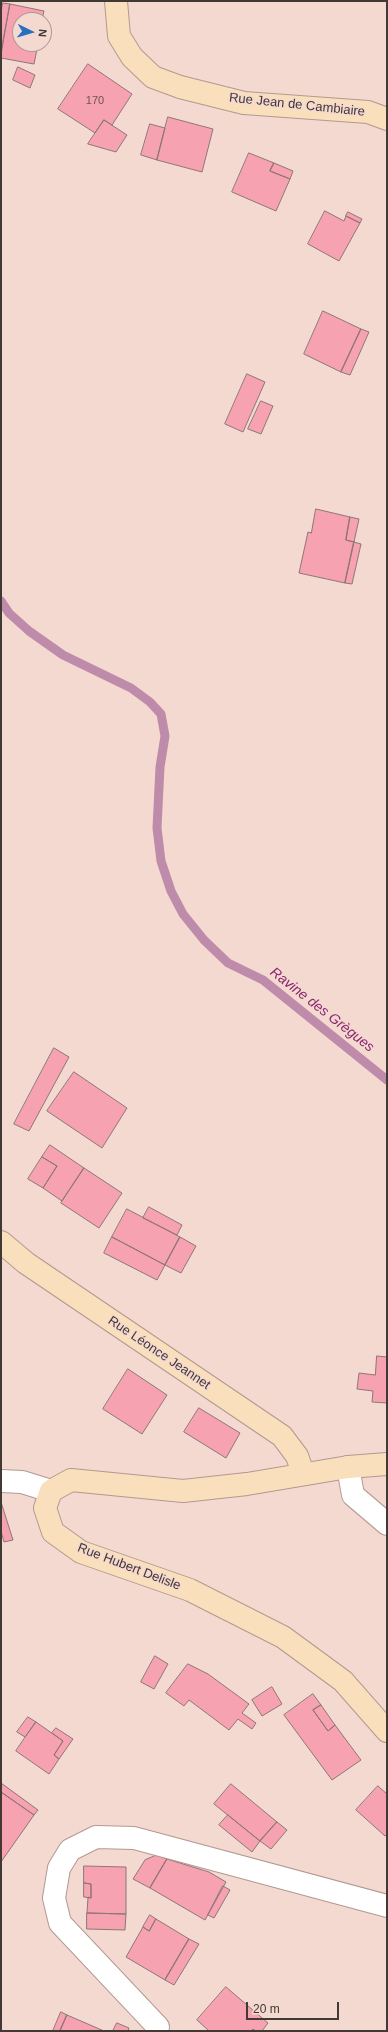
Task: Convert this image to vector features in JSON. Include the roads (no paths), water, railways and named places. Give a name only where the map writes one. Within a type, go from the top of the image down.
[{"type":"main road","name":"Rue Jean de Cambiaire","points":[[116,1],[119,36],[132,58],[153,77],[180,87],[244,103],[368,112],[387,119]]},
{"type":"main road","name":"Rue Léonce Jeannet","points":[[1,1242],[26,1263],[282,1436],[297,1456],[304,1473]]},
{"type":"main road","points":[[51,1490],[72,1480],[183,1491],[247,1484],[304,1473],[348,1467],[387,1464]]},
{"type":"main road","name":"Rue Hubert Delisle","points":[[51,1490],[45,1508],[53,1532],[64,1540],[81,1552],[190,1590],[283,1638],[343,1681],[387,1731]]},
{"type":"street","points":[[348,1467],[353,1495],[387,1524]]},
{"type":"street","points":[[1,1481],[22,1482],[51,1490]]},
{"type":"street","points":[[158,2027],[60,1923],[54,1898],[59,1868],[70,1850],[96,1837],[134,1838],[387,1906]]},
{"type":"waterway","name":"Ravine des Grègues","points":[[1,601],[9,613],[29,631],[63,655],[131,688],[150,702],[161,714],[165,736],[160,767],[157,828],[161,861],[171,891],[183,914],[204,940],[228,963],[263,980],[387,1080]]}]
